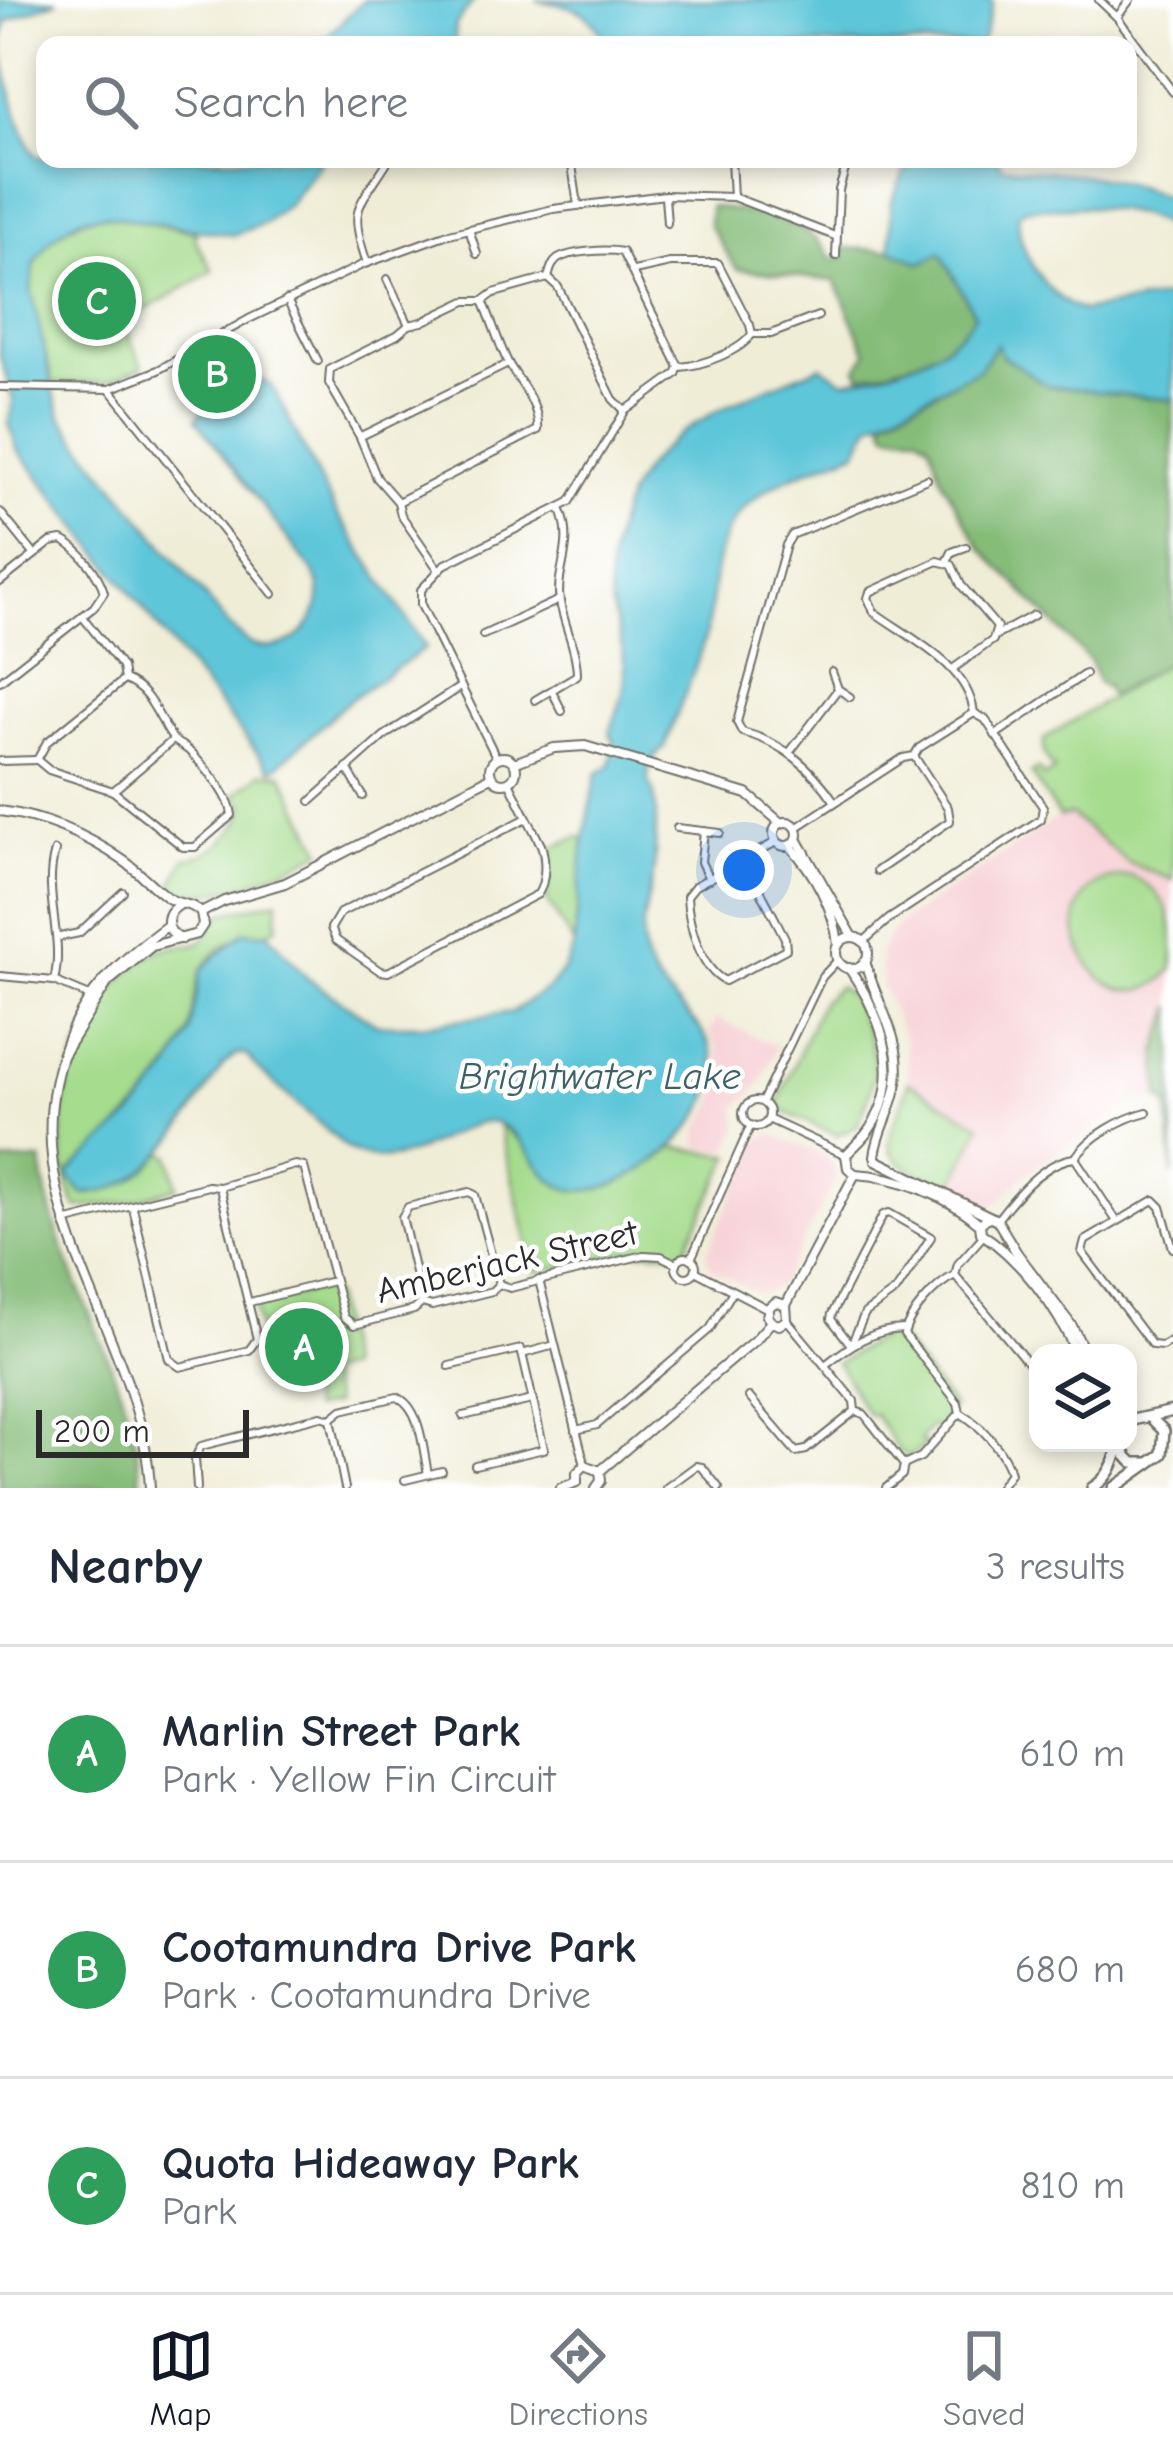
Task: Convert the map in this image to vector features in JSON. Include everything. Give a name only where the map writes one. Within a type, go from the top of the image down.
[{"type":"main road","points":[[1137,1418],[1173,1411]]},
{"type":"main road","points":[[1114,1488],[1162,1454],[1170,1434],[1151,1418]]},
{"type":"main road","points":[[1092,1488],[1102,1482],[1117,1452]]},
{"type":"main road","points":[[1124,1452],[1133,1463],[1149,1463]]},
{"type":"street","points":[[1099,0],[1131,36]]},
{"type":"street","points":[[1117,17],[1130,0]]},
{"type":"street","points":[[1137,44],[1173,92]]},
{"type":"street","points":[[367,262],[356,231],[356,212],[383,168]]},
{"type":"street","points":[[572,168],[578,205]]},
{"type":"street","points":[[731,168],[733,197]]},
{"type":"street","points":[[836,256],[838,190],[845,168]]},
{"type":"street","points":[[665,195],[667,223]]},
{"type":"street","points":[[3,387],[110,389],[158,370],[367,262],[469,229],[578,205],[665,195],[733,197],[836,236]]},
{"type":"street","points":[[469,229],[477,254]]},
{"type":"street","points":[[497,759],[419,600],[421,590],[437,569],[575,497],[625,411],[679,367],[627,256],[613,250],[555,260],[548,278]]},
{"type":"street","points":[[634,271],[646,266],[718,263],[752,334]]},
{"type":"street","points":[[437,569],[401,515],[398,502],[377,478],[360,437],[328,383],[330,369],[409,325],[466,301],[483,301],[494,292],[548,278]]},
{"type":"street","points":[[548,278],[558,286],[616,403],[625,411]]},
{"type":"street","points":[[387,279],[409,325]]},
{"type":"street","points":[[287,300],[318,361]]},
{"type":"street","points":[[398,502],[538,430],[538,416],[508,364],[483,301]]},
{"type":"street","points":[[752,334],[771,334],[818,316]]},
{"type":"street","points":[[679,367],[693,367],[745,344],[752,334]]},
{"type":"street","points":[[360,437],[508,364]]},
{"type":"street","points":[[110,389],[273,594]]},
{"type":"street","points":[[835,802],[815,773],[766,738],[742,732],[737,722],[788,539],[927,479]]},
{"type":"street","points":[[535,700],[572,680],[578,668],[559,600],[568,529],[560,508]]},
{"type":"street","points":[[0,512],[34,554]]},
{"type":"street","points":[[0,582],[57,539],[73,546],[104,592],[82,616],[0,681]]},
{"type":"street","points":[[947,562],[952,552],[966,547]]},
{"type":"street","points":[[947,562],[934,562],[877,586],[868,598],[874,612],[954,668],[971,697],[974,713]]},
{"type":"street","points":[[947,562],[995,622],[997,635]]},
{"type":"street","points":[[484,635],[559,600]]},
{"type":"street","points":[[954,668],[997,635],[1034,615]]},
{"type":"street","points":[[82,616],[122,667],[124,680]]},
{"type":"street","points":[[832,672],[838,689],[850,697]]},
{"type":"street","points":[[994,735],[1085,674]]},
{"type":"street","points":[[0,761],[37,760],[49,770],[113,791],[188,849],[230,819],[230,803],[188,750],[173,740],[169,726],[139,688],[124,680]]},
{"type":"street","points":[[37,760],[47,742],[124,680]]},
{"type":"street","points":[[310,801],[385,736],[460,687]]},
{"type":"street","points":[[789,753],[838,689]]},
{"type":"street","points":[[552,691],[562,711]]},
{"type":"street","points":[[838,945],[858,940],[1041,819],[1044,813],[985,719],[974,713]]},
{"type":"street","points":[[762,1102],[822,977],[838,960],[828,908],[793,842],[796,828],[974,713]]},
{"type":"street","points":[[113,791],[173,740]]},
{"type":"street","points":[[514,763],[515,775],[509,782],[491,777],[490,766],[497,759],[514,763],[571,745],[598,750],[747,794],[781,823],[796,828]]},
{"type":"street","points":[[877,871],[950,821],[948,808],[914,756]]},
{"type":"street","points":[[347,767],[363,796]]},
{"type":"street","points":[[201,913],[224,901],[286,883],[491,777]]},
{"type":"street","points":[[509,782],[544,854],[538,894],[394,970],[380,971],[336,940],[331,928],[334,919],[526,818]]},
{"type":"street","points":[[0,811],[45,820],[72,832],[123,860],[179,904],[194,906],[201,913],[201,930],[192,938],[152,946],[93,997]]},
{"type":"street","points":[[776,842],[774,831],[781,823]]},
{"type":"street","points":[[677,828],[720,833]]},
{"type":"street","points":[[704,831],[701,862],[709,879]]},
{"type":"street","points":[[745,862],[785,938],[785,949],[725,981],[715,975],[689,923],[687,896],[695,886],[776,842],[793,842]]},
{"type":"street","points":[[793,842],[867,951],[873,991],[895,1039],[895,1092],[869,1172]]},
{"type":"street","points":[[54,981],[60,937],[53,904],[55,851]]},
{"type":"street","points":[[154,887],[181,939]]},
{"type":"street","points":[[60,937],[80,932],[123,892]]},
{"type":"street","points":[[150,1488],[148,1456],[132,1388],[53,1184],[50,1108],[71,1025],[123,958],[168,921],[179,904]]},
{"type":"street","points":[[838,960],[849,968],[874,1013],[888,1057],[884,1096],[859,1145],[847,1155]]},
{"type":"street","points":[[849,968],[865,961]]},
{"type":"street","points":[[0,976],[54,981],[93,997]]},
{"type":"street","points":[[762,1102],[768,1119],[759,1126],[751,1125],[744,1115],[746,1107],[762,1102]]},
{"type":"street","points":[[1075,1158],[1079,1150],[1119,1123],[1148,1112]]},
{"type":"street","points":[[768,1119],[847,1155]]},
{"type":"street","points":[[751,1125],[691,1258],[695,1271],[768,1309],[771,1322]]},
{"type":"street","points":[[859,1145],[992,1223],[1072,1325],[1077,1344]]},
{"type":"street","points":[[847,1155],[848,1168],[855,1174],[869,1172],[992,1223]]},
{"type":"street","points":[[1075,1158],[1116,1220]]},
{"type":"street","points":[[904,1329],[943,1281],[955,1275],[958,1264],[987,1237],[992,1223],[1027,1184],[1065,1159],[1075,1158]]},
{"type":"street","points":[[64,1222],[304,1167],[334,1280],[250,1302]]},
{"type":"street","points":[[855,1174],[786,1305],[787,1320],[854,1401],[855,1411]]},
{"type":"street","points":[[133,1208],[169,1359],[175,1365],[249,1350],[255,1346],[250,1302],[220,1187]]},
{"type":"street","points":[[422,1303],[402,1217],[408,1208],[463,1194],[475,1195],[499,1284]]},
{"type":"street","points":[[1173,1248],[1154,1200],[1085,1241],[1083,1257],[1152,1345],[1162,1346],[1173,1339]]},
{"type":"street","points":[[889,1213],[931,1237],[896,1291],[865,1312],[851,1346],[832,1314],[883,1215],[889,1213]]},
{"type":"street","points":[[987,1237],[992,1223]]},
{"type":"street","points":[[987,1237],[1012,1256],[1075,1344]]},
{"type":"street","name":"Amberjack Street","points":[[334,1280],[347,1323],[354,1325],[414,1310],[422,1303],[432,1306],[492,1292],[499,1284],[510,1288],[644,1255],[662,1256],[677,1264]]},
{"type":"street","points":[[691,1258],[683,1258],[677,1270],[684,1277],[695,1271]]},
{"type":"street","points":[[955,1275],[1029,1364]]},
{"type":"street","points":[[539,1280],[586,1465]]},
{"type":"street","points":[[576,1430],[597,1425],[710,1329],[734,1291]]},
{"type":"street","points":[[768,1309],[776,1303],[786,1305]]},
{"type":"street","points":[[771,1322],[787,1320]]},
{"type":"street","points":[[600,1472],[771,1322]]},
{"type":"street","points":[[825,1365],[884,1329],[904,1329]]},
{"type":"street","points":[[904,1329],[908,1342],[958,1403],[960,1413],[972,1420],[1007,1462],[1010,1473],[999,1488]]},
{"type":"street","points":[[522,1354],[555,1345]]},
{"type":"street","points":[[449,1366],[520,1349],[522,1354],[544,1449],[476,1466]]},
{"type":"street","points":[[197,1488],[196,1451],[201,1446],[314,1416],[331,1419],[342,1410],[398,1397],[412,1409],[428,1474]]},
{"type":"street","points":[[749,1397],[796,1452],[806,1450],[855,1411]]},
{"type":"street","points":[[463,1416],[532,1400]]},
{"type":"street","points":[[855,1411],[864,1414],[904,1465],[902,1475],[886,1488]]},
{"type":"street","points":[[904,1465],[921,1457],[960,1413]]},
{"type":"street","points":[[331,1419],[344,1488]]},
{"type":"street","points":[[561,1488],[579,1485],[577,1473],[593,1465],[600,1472],[596,1488]]},
{"type":"street","points":[[665,1488],[697,1466],[719,1488]]},
{"type":"street","points":[[405,1480],[442,1471]]},
{"type":"shaded area","points":[[1070,815],[1129,862],[1173,880],[1173,1006],[1157,1052],[1160,1099],[1135,1102],[1024,1175],[997,1204],[983,1207],[952,1187],[980,1125],[908,1082],[905,1040],[882,986],[879,952],[898,924],[1059,817]]},
{"type":"shaded area","points":[[716,1018],[777,1047],[758,1088],[737,1107],[739,1128],[727,1151],[698,1147],[698,1130],[715,1103],[721,1079],[718,1050],[709,1032]]},
{"type":"shaded area","points":[[768,1133],[826,1156],[835,1167],[836,1180],[780,1284],[756,1292],[711,1268],[706,1255],[757,1142]]},
{"type":"green space","points":[[710,206],[795,226],[822,245],[831,259],[843,258],[843,248],[891,250],[921,263],[941,253],[975,315],[939,349],[861,376],[857,368],[867,353],[835,281],[737,269],[709,225]]},
{"type":"green space","points":[[103,215],[196,232],[195,239],[213,271],[123,323],[143,367],[107,382],[53,383],[34,312],[32,275],[52,239],[76,223]]},
{"type":"green space","points":[[998,343],[1002,355],[1113,394],[1173,400],[1173,659],[1110,696],[1090,661],[981,548],[942,480],[930,443],[918,434],[888,433],[883,420],[979,369]]},
{"type":"green space","points":[[214,352],[235,388],[219,397],[198,361]]},
{"type":"green space","points":[[1173,659],[1173,880],[1129,863],[1071,815],[1059,817],[1031,773],[1038,769],[1044,777],[1054,770],[1044,754],[1044,739]]},
{"type":"green space","points":[[261,773],[282,774],[322,851],[248,884],[207,892],[171,887],[186,858],[215,848],[231,833],[244,806],[235,794]]},
{"type":"green space","points":[[584,838],[574,945],[546,899],[552,848]]},
{"type":"green space","points":[[1131,876],[1155,892],[1168,912],[1173,969],[1146,988],[1121,989],[1099,976],[1083,954],[1076,928],[1080,903],[1097,884]]},
{"type":"green space","points":[[278,900],[277,927],[233,940],[205,965],[190,1028],[176,1057],[137,1109],[73,1171],[77,1187],[87,1194],[128,1179],[162,1152],[170,1156],[177,1187],[130,1202],[77,1208],[66,1176],[64,1104],[86,1031],[105,999],[156,952],[201,942],[220,914]]},
{"type":"green space","points":[[838,987],[852,998],[867,1032],[874,1071],[857,1126],[837,1135],[783,1111],[778,1103],[821,1002]]},
{"type":"green space","points":[[1173,1006],[1173,1175],[1168,1104],[1160,1099],[1157,1052]]},
{"type":"green space","points":[[908,1082],[981,1125],[952,1187],[911,1170],[890,1147]]},
{"type":"green space","points":[[499,1124],[521,1142],[550,1178],[657,1161],[674,1147],[731,1156],[685,1249],[678,1253],[631,1251],[535,1272]]},
{"type":"green space","points":[[41,1160],[61,1244],[125,1403],[141,1488],[0,1488],[0,1162]]},
{"type":"green space","points":[[325,1288],[333,1294],[347,1368],[327,1373],[334,1404],[312,1410],[305,1378],[276,1385],[255,1313],[260,1304]]},
{"type":"green space","points":[[888,1333],[896,1335],[953,1407],[939,1430],[932,1426],[920,1440],[926,1445],[909,1457],[898,1450],[874,1414],[865,1410],[837,1363]]},
{"type":"water","points":[[0,0],[58,0],[7,21],[2,41],[14,102],[36,156],[36,168],[316,168],[289,204],[265,223],[233,235],[103,215],[82,218],[50,241],[35,262],[31,289],[62,418],[230,627],[253,645],[283,645],[296,638],[314,616],[319,587],[314,573],[196,419],[226,394],[263,380],[273,388],[336,512],[426,648],[352,698],[270,769],[17,449],[9,423],[13,400],[0,356]]},
{"type":"water","points":[[364,0],[474,0],[455,26],[455,36],[327,36]]},
{"type":"water","points":[[536,0],[991,0],[993,4],[984,36],[602,36],[595,23],[570,7]]},
{"type":"water","name":"Brightwater Lake","points":[[906,168],[1019,168],[1089,176],[1133,185],[1173,201],[1173,230],[1138,215],[1084,207],[1028,208],[1019,213],[1019,227],[1036,271],[1057,296],[1082,311],[1173,296],[1173,400],[1048,386],[1001,355],[997,344],[979,369],[871,424],[857,451],[779,483],[732,522],[719,552],[697,661],[665,747],[648,772],[656,834],[642,932],[645,957],[660,985],[702,1033],[714,1061],[713,1084],[688,1130],[645,1168],[596,1189],[560,1186],[514,1134],[488,1122],[407,1154],[378,1158],[347,1148],[247,1055],[236,1054],[148,1167],[106,1191],[82,1193],[69,1172],[134,1114],[171,1068],[190,1032],[201,970],[244,932],[268,933],[307,978],[377,1025],[424,1025],[512,1012],[550,987],[574,946],[584,838],[597,774],[610,766],[615,744],[610,733],[623,693],[625,668],[609,572],[618,524],[631,491],[672,441],[727,406],[821,366],[844,381],[899,368],[934,352],[964,330],[975,315],[941,253],[921,263],[891,250],[891,203]]},
{"type":"place","name":"Quota Hideaway Park","points":[[97,301]]},
{"type":"place","name":"Cootamundra Drive Park","points":[[217,374]]},
{"type":"place","name":"Marlin Street Park","points":[[304,1347]]}]
